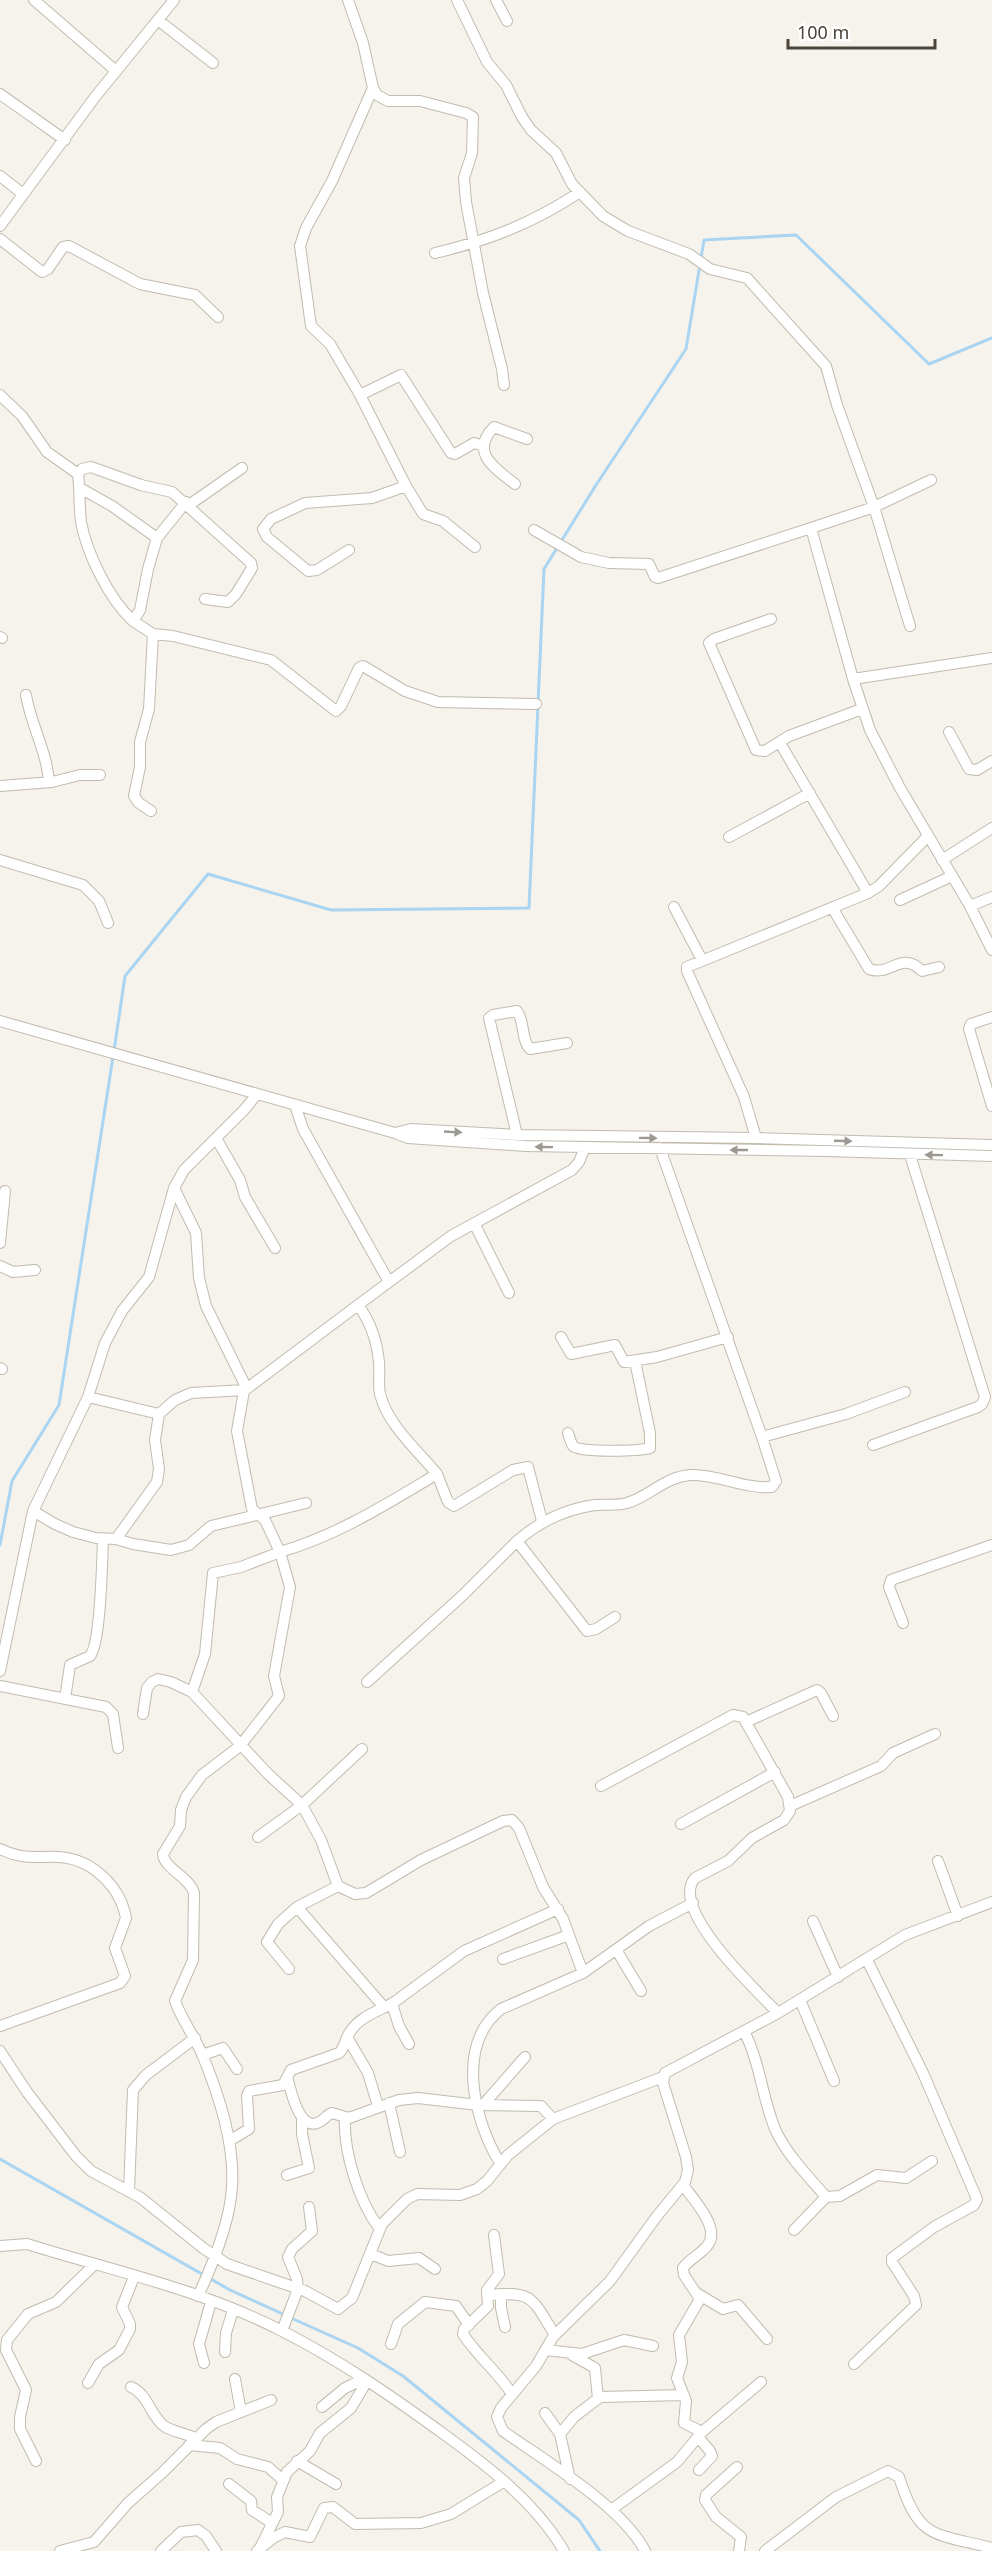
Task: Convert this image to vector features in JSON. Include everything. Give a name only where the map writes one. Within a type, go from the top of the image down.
[{"type":"street","points":[[34,0],[116,70]]},
{"type":"street","points":[[0,226],[116,70],[174,0]]},
{"type":"street","points":[[348,0],[377,95],[388,101],[420,101],[473,117],[472,153],[464,178],[466,202],[504,385]]},
{"type":"street","points":[[458,0],[492,70],[506,85],[531,130],[556,153],[568,180],[603,216],[617,226],[689,254],[710,269],[741,275],[756,285],[826,366],[837,405],[874,507],[910,626]]},
{"type":"street","points":[[496,0],[507,21]]},
{"type":"street","points":[[158,20],[213,63]]},
{"type":"street","points":[[373,88],[332,181],[306,228],[300,246],[311,326],[330,345],[360,395],[406,486],[425,515],[443,521],[475,547]]},
{"type":"street","points":[[0,94],[64,140]]},
{"type":"street","points":[[0,176],[22,194]]},
{"type":"street","points":[[435,253],[474,244],[538,219],[580,192]]},
{"type":"street","points":[[0,239],[42,272],[48,269],[63,248],[69,246],[140,284],[195,294],[218,317]]},
{"type":"street","points":[[360,395],[401,375],[451,453],[455,454],[474,443],[484,446]]},
{"type":"street","points":[[0,395],[22,417],[47,452],[78,474],[81,519],[89,546],[113,599],[133,621],[153,634],[172,636],[271,660],[336,711],[363,666],[398,688],[438,702],[536,704]]},
{"type":"street","points":[[515,484],[489,462],[484,453],[484,446],[494,427],[527,439]]},
{"type":"street","points":[[78,474],[85,467],[91,467],[141,485],[162,488],[187,504],[252,567],[236,594],[228,602],[205,599]]},
{"type":"street","points":[[133,621],[140,610],[157,538],[170,519],[187,504],[242,468]]},
{"type":"street","points":[[534,530],[581,557],[609,563],[650,564],[658,578],[874,507],[931,480]]},
{"type":"street","points":[[349,550],[317,570],[308,571],[267,537],[263,529],[271,519],[305,503],[372,498],[406,486]]},
{"type":"street","points":[[80,488],[112,506],[157,538]]},
{"type":"street","points":[[811,528],[862,709],[891,771],[970,906],[992,950]]},
{"type":"street","points":[[771,619],[714,639],[709,644],[754,748],[760,752],[792,735],[862,709]]},
{"type":"street","points":[[151,811],[139,803],[134,796],[140,767],[140,742],[149,709],[153,634]]},
{"type":"street","points":[[853,679],[992,658]]},
{"type":"street","points":[[26,695],[37,737],[46,757],[50,782]]},
{"type":"street","points":[[949,732],[969,768],[977,770],[992,761]]},
{"type":"street","points":[[780,743],[868,893]]},
{"type":"street","points":[[0,786],[50,782],[80,774],[100,775]]},
{"type":"street","points":[[729,837],[810,793]]},
{"type":"street","points":[[942,860],[992,828]]},
{"type":"street","points":[[756,1138],[744,1097],[687,971],[690,964],[833,909],[868,893],[889,877],[928,836]]},
{"type":"street","points":[[0,860],[83,885],[99,901],[108,923]]},
{"type":"street","points":[[900,900],[952,876]]},
{"type":"street","points":[[970,906],[992,897]]},
{"type":"street","points":[[674,907],[702,960]]},
{"type":"street","points":[[833,909],[869,969],[877,971],[909,962],[916,964],[922,971],[939,968]]},
{"type":"street","points":[[517,1135],[489,1018],[493,1015],[517,1011],[521,1017],[526,1045],[530,1049],[567,1044]]},
{"type":"street","points":[[992,1017],[971,1024],[969,1029],[992,1106]]},
{"type":"street","points":[[0,1021],[395,1133],[405,1138],[581,1156],[660,1148],[992,1156]]},
{"type":"street","points":[[0,1671],[33,1511],[88,1397],[105,1343],[122,1311],[140,1290],[153,1267],[174,1188],[184,1170],[257,1094]]},
{"type":"street","points":[[295,1105],[303,1129],[389,1282]]},
{"type":"street","points":[[395,1133],[411,1130],[517,1135],[756,1138],[992,1145]]},
{"type":"street","points":[[216,1138],[240,1179],[245,1197],[275,1248]]},
{"type":"street","points":[[367,1682],[463,1595],[517,1541],[543,1521],[594,1505],[627,1503],[666,1481],[686,1475],[704,1476],[741,1485],[771,1487],[776,1481],[728,1337],[660,1148]]},
{"type":"street","points":[[873,1445],[978,1407],[985,1397],[909,1155]]},
{"type":"street","points":[[116,1539],[157,1482],[159,1469],[155,1440],[159,1414],[175,1400],[191,1393],[245,1390],[443,1241],[567,1173],[581,1156]]},
{"type":"street","points":[[174,1188],[195,1233],[202,1294],[242,1377],[245,1390],[238,1414],[237,1431],[252,1509],[255,1515],[265,1520],[280,1552],[290,1587],[274,1676],[279,1696],[240,1746],[202,1775],[186,1797],[181,1810],[180,1826],[163,1854],[165,1861],[192,1886],[194,1893],[193,1960],[175,2001],[202,2055],[224,2117],[229,2141],[232,2196],[213,2260],[199,2294]]},
{"type":"street","points":[[0,1243],[5,1191]]},
{"type":"street","points":[[474,1223],[509,1293]]},
{"type":"street","points":[[0,1266],[13,1272],[35,1270]]},
{"type":"street","points":[[358,1305],[375,1339],[379,1360],[380,1395],[398,1427],[437,1474],[448,1502],[454,1506],[513,1470],[528,1467],[543,1521]]},
{"type":"street","points":[[561,1337],[571,1354],[615,1345],[624,1362],[728,1337]]},
{"type":"street","points":[[568,1433],[572,1445],[578,1448],[607,1450],[650,1448],[650,1433],[635,1361]]},
{"type":"street","points":[[762,1437],[846,1414],[905,1392]]},
{"type":"street","points":[[88,1397],[159,1414]]},
{"type":"street","points":[[192,1692],[205,1654],[213,1573],[241,1567],[320,1540],[345,1528],[437,1474]]},
{"type":"street","points":[[33,1511],[64,1528],[103,1539],[176,1549],[193,1542],[207,1528],[306,1503]]},
{"type":"street","points":[[65,1699],[70,1665],[90,1656],[95,1643],[102,1580],[103,1539]]},
{"type":"street","points":[[517,1541],[587,1631],[596,1629],[615,1617]]},
{"type":"street","points":[[903,1623],[889,1587],[891,1580],[992,1545]]},
{"type":"street","points":[[143,1714],[147,1688],[158,1679],[171,1682],[192,1692],[240,1746],[302,1805],[321,1840],[338,1886],[355,1894],[366,1893],[421,1860],[503,1821],[512,1820],[519,1828],[543,1887],[558,1909],[583,1973]]},
{"type":"street","points":[[0,1686],[110,1710],[113,1714],[118,1748]]},
{"type":"street","points":[[746,1722],[817,1690],[821,1693],[833,1716]]},
{"type":"street","points":[[601,1786],[733,1715],[740,1715],[746,1722],[788,1797],[790,1806],[788,1816],[752,1838],[728,1861],[695,1878],[690,1887],[693,1903],[716,1949],[778,2013]]},
{"type":"street","points":[[790,1806],[881,1766],[893,1753],[935,1734]]},
{"type":"street","points":[[258,1837],[302,1805],[362,1749]]},
{"type":"street","points":[[681,1824],[775,1772]]},
{"type":"street","points":[[0,1849],[27,1858],[71,1859],[95,1869],[117,1893],[126,1918],[115,1948],[124,1974],[124,1981],[0,2026]]},
{"type":"street","points":[[938,1862],[958,1916]]},
{"type":"street","points":[[289,1969],[267,1942],[278,1924],[297,1907],[338,1886]]},
{"type":"street","points":[[0,2051],[27,2092],[76,2156],[91,2171],[106,2181],[129,2191],[213,2260],[297,2294],[312,2295],[335,2308],[341,2308],[352,2298],[371,2254],[379,2228],[398,2206],[412,2196],[417,2194],[444,2196],[469,2192],[482,2186],[501,2163],[524,2141],[553,2119],[663,2077],[668,2071],[778,2013],[905,1935],[992,1902]]},
{"type":"street","points":[[501,2163],[485,2136],[481,2105],[472,2074],[472,2058],[491,2018],[501,2009],[583,1973],[660,1919],[693,1903]]},
{"type":"street","points":[[297,1907],[387,2005],[408,2044]]},
{"type":"street","points":[[229,2141],[249,2129],[247,2096],[249,2091],[283,2085],[291,2070],[339,2053],[357,2024],[464,1951],[558,1909]]},
{"type":"street","points":[[813,1921],[838,1977]]},
{"type":"street","points":[[502,1959],[569,1935]]},
{"type":"street","points":[[617,1951],[641,1990]]},
{"type":"street","points":[[854,2364],[916,2305],[915,2296],[892,2262],[892,2258],[934,2227],[974,2205],[977,2199],[924,2073],[867,1960]]},
{"type":"street","points":[[800,2000],[834,2081]]},
{"type":"street","points":[[744,2031],[755,2056],[775,2128],[784,2144],[826,2197]]},
{"type":"street","points":[[347,2037],[384,2105],[400,2152]]},
{"type":"street","points":[[129,2191],[133,2090],[146,2075],[195,2038]]},
{"type":"street","points":[[202,2055],[223,2048],[237,2069]]},
{"type":"street","points":[[481,2105],[525,2057]]},
{"type":"street","points":[[287,2077],[302,2120],[302,2134],[309,2166],[305,2171],[287,2175]]},
{"type":"street","points":[[645,2551],[627,2524],[611,2510],[500,2427],[498,2412],[536,2366],[555,2335],[610,2281],[657,2216],[683,2185],[687,2175],[686,2157],[663,2077]]},
{"type":"street","points":[[302,2120],[318,2122],[332,2113],[350,2118],[384,2105],[418,2097],[481,2105],[541,2106],[553,2119]]},
{"type":"street","points":[[345,2117],[345,2134],[360,2194],[367,2212],[379,2228]]},
{"type":"street","points":[[795,2230],[826,2197],[840,2196],[877,2175],[906,2178],[932,2161]]},
{"type":"street","points":[[683,2185],[712,2231],[711,2240],[707,2246],[683,2268],[684,2275],[698,2294],[723,2310],[738,2305],[767,2339]]},
{"type":"street","points":[[284,2326],[297,2294],[297,2279],[288,2263],[288,2257],[292,2248],[312,2231],[309,2206]]},
{"type":"street","points":[[494,2235],[500,2271],[490,2285],[487,2295],[488,2306],[463,2331],[464,2336],[481,2359],[497,2373],[512,2394]]},
{"type":"street","points":[[0,2246],[27,2244],[134,2277],[199,2294],[211,2302],[284,2326],[465,2450],[536,2511],[564,2551]]},
{"type":"street","points":[[371,2254],[388,2262],[419,2258],[435,2269]]},
{"type":"street","points":[[36,2461],[20,2429],[20,2417],[26,2390],[8,2353],[7,2340],[28,2314],[56,2302],[94,2265]]},
{"type":"street","points":[[88,2383],[99,2364],[120,2350],[130,2329],[122,2307],[134,2277]]},
{"type":"street","points":[[501,2294],[505,2327]]},
{"type":"street","points":[[487,2295],[519,2294],[529,2298],[555,2335]]},
{"type":"street","points":[[698,2294],[700,2302],[679,2335],[682,2362],[677,2378],[686,2405],[684,2423],[700,2434],[712,2454],[699,2470]]},
{"type":"street","points":[[204,2363],[199,2344],[211,2302]]},
{"type":"street","points":[[392,2344],[398,2324],[425,2302],[456,2306],[469,2325]]},
{"type":"street","points":[[225,2352],[226,2333],[233,2310]]},
{"type":"street","points":[[545,2350],[582,2354],[621,2340],[653,2346]]},
{"type":"street","points":[[570,2354],[595,2368],[598,2398]]},
{"type":"street","points":[[235,2379],[242,2412]]},
{"type":"street","points":[[322,2407],[345,2388],[365,2380]]},
{"type":"street","points":[[259,2550],[278,2512],[277,2497],[283,2481],[297,2461],[310,2451],[320,2433],[348,2412],[365,2380]]},
{"type":"street","points":[[611,2510],[677,2462],[700,2434],[761,2382]]},
{"type":"street","points":[[131,2387],[140,2392],[154,2416],[165,2427],[192,2442],[220,2448],[237,2459],[268,2467],[283,2481]]},
{"type":"street","points":[[560,2434],[574,2417],[598,2398],[608,2395],[684,2395]]},
{"type":"street","points":[[60,2551],[94,2542],[128,2503],[216,2422],[271,2400]]},
{"type":"street","points":[[545,2413],[560,2434],[570,2479]]},
{"type":"street","points":[[297,2461],[336,2484]]},
{"type":"street","points":[[737,2467],[706,2495],[705,2500],[716,2517],[741,2537],[739,2551]]},
{"type":"street","points":[[765,2551],[836,2497],[888,2471],[899,2477],[909,2508],[925,2529],[992,2548]]},
{"type":"street","points":[[259,2550],[273,2538],[285,2532],[310,2537],[324,2508],[329,2506],[355,2524],[421,2523],[451,2514],[503,2482]]},
{"type":"street","points":[[229,2484],[251,2501],[252,2510],[272,2523]]},
{"type":"street","points":[[161,2551],[174,2537],[192,2530],[203,2532],[216,2551]]},
{"type":"waterway","points":[[114,1051],[125,976],[208,874],[331,910],[529,908],[544,569],[596,485],[686,349],[704,240],[796,235],[929,364],[992,338]]},
{"type":"waterway","points":[[0,1545],[12,1481],[59,1405],[113,1057]]},
{"type":"waterway","points":[[0,2159],[230,2290],[285,2315]]},
{"type":"waterway","points":[[291,2318],[358,2348],[403,2376],[579,2520],[600,2551]]}]
